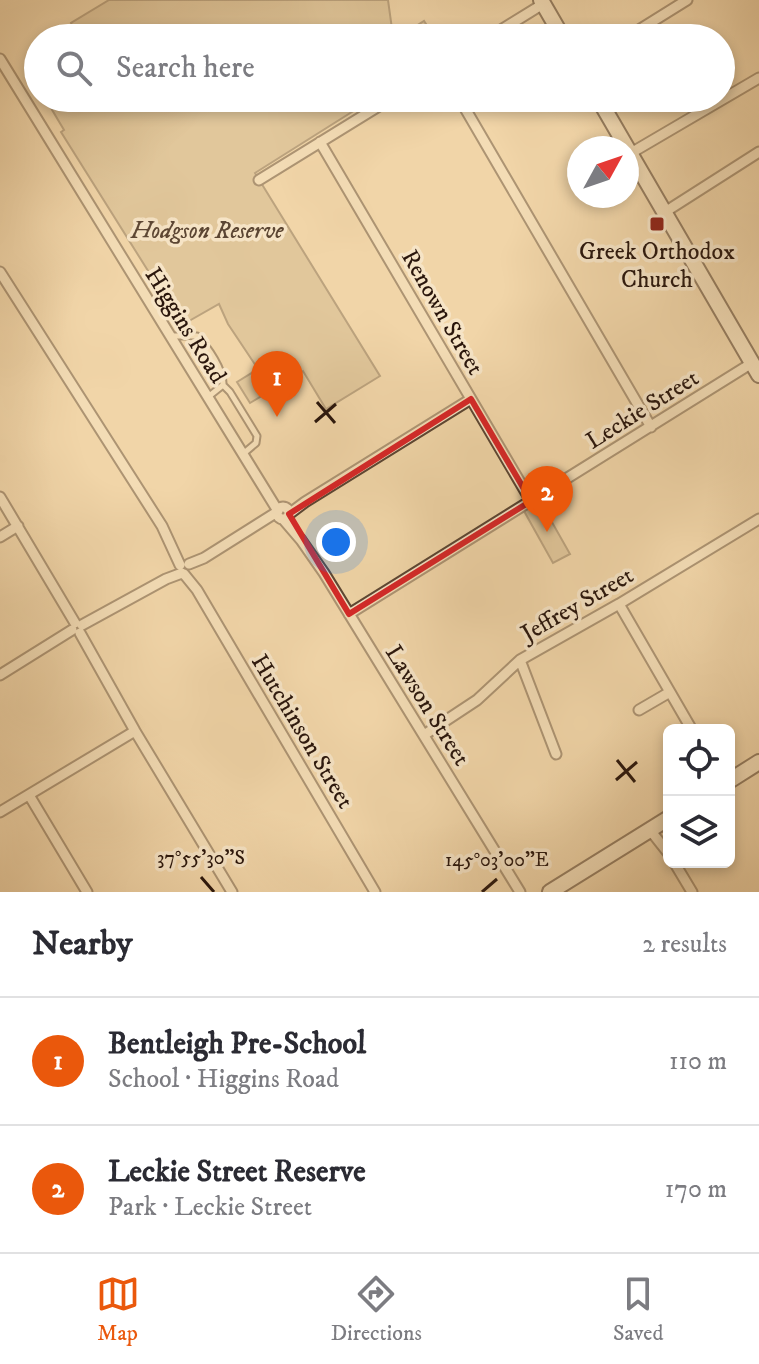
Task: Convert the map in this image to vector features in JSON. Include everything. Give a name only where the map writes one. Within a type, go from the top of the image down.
[{"type":"main road","points":[[542,2],[555,24]]},
{"type":"main road","points":[[606,112],[621,136]]},
{"type":"main road","points":[[639,167],[756,369]]},
{"type":"main road","points":[[735,777],[759,762]]},
{"type":"main road","points":[[551,892],[659,824]]},
{"type":"street","points":[[648,24],[687,0]]},
{"type":"street","points":[[509,24],[542,2]]},
{"type":"street","name":"Higgins Road","points":[[0,59],[24,98]]},
{"type":"street","points":[[735,92],[759,78]]},
{"type":"street","name":"Higgins Road","points":[[33,112],[242,455],[283,513]]},
{"type":"street","points":[[259,180],[369,112]]},
{"type":"street","points":[[467,112],[651,427]]},
{"type":"street","points":[[639,148],[701,112]]},
{"type":"street","name":"Renown Street","points":[[320,142],[531,501]]},
{"type":"street","points":[[665,212],[759,152]]},
{"type":"street","name":"Hutchinson Street","points":[[0,272],[174,548],[375,892]]},
{"type":"street","name":"Leckie Street","points":[[349,614],[651,427],[756,369]]},
{"type":"street","points":[[0,675],[77,628],[305,502],[471,399]]},
{"type":"street","points":[[0,497],[232,892]]},
{"type":"street","name":"Lawson Street","points":[[283,513],[349,614],[520,892]]},
{"type":"street","name":"Jeffrey Street","points":[[424,735],[477,700],[520,660],[759,519]]},
{"type":"street","points":[[0,537],[18,526]]},
{"type":"street","points":[[619,604],[689,724]]},
{"type":"street","points":[[520,660],[556,754]]},
{"type":"street","points":[[639,710],[670,692]]},
{"type":"street","points":[[0,812],[135,731]]},
{"type":"street","points":[[29,795],[87,892]]},
{"type":"street","points":[[678,868],[692,892]]},
{"type":"lane","points":[[170,336],[193,335],[200,339],[222,375],[223,385],[258,437],[256,443],[242,455]]},
{"type":"lane","points":[[207,398],[223,385]]},
{"type":"highlighted area","points":[[471,399],[531,501],[349,614],[289,514]]},
{"type":"green space","points":[[109,0],[388,0],[391,24],[71,24]]},
{"type":"green space","name":"Hodgson Reserve","points":[[53,112],[352,112],[255,173],[380,376],[326,409],[303,371],[250,403],[237,382],[258,369],[228,324],[219,304],[182,325],[61,132],[64,130]]},
{"type":"green space","points":[[540,501],[570,554],[553,563],[524,511]]},
{"type":"place","name":"Greek Orthodox Church","points":[[657,224]]},
{"type":"place","name":"Bentleigh Pre-School","points":[[277,417]]},
{"type":"place","name":"Leckie Street Reserve","points":[[547,532]]}]
